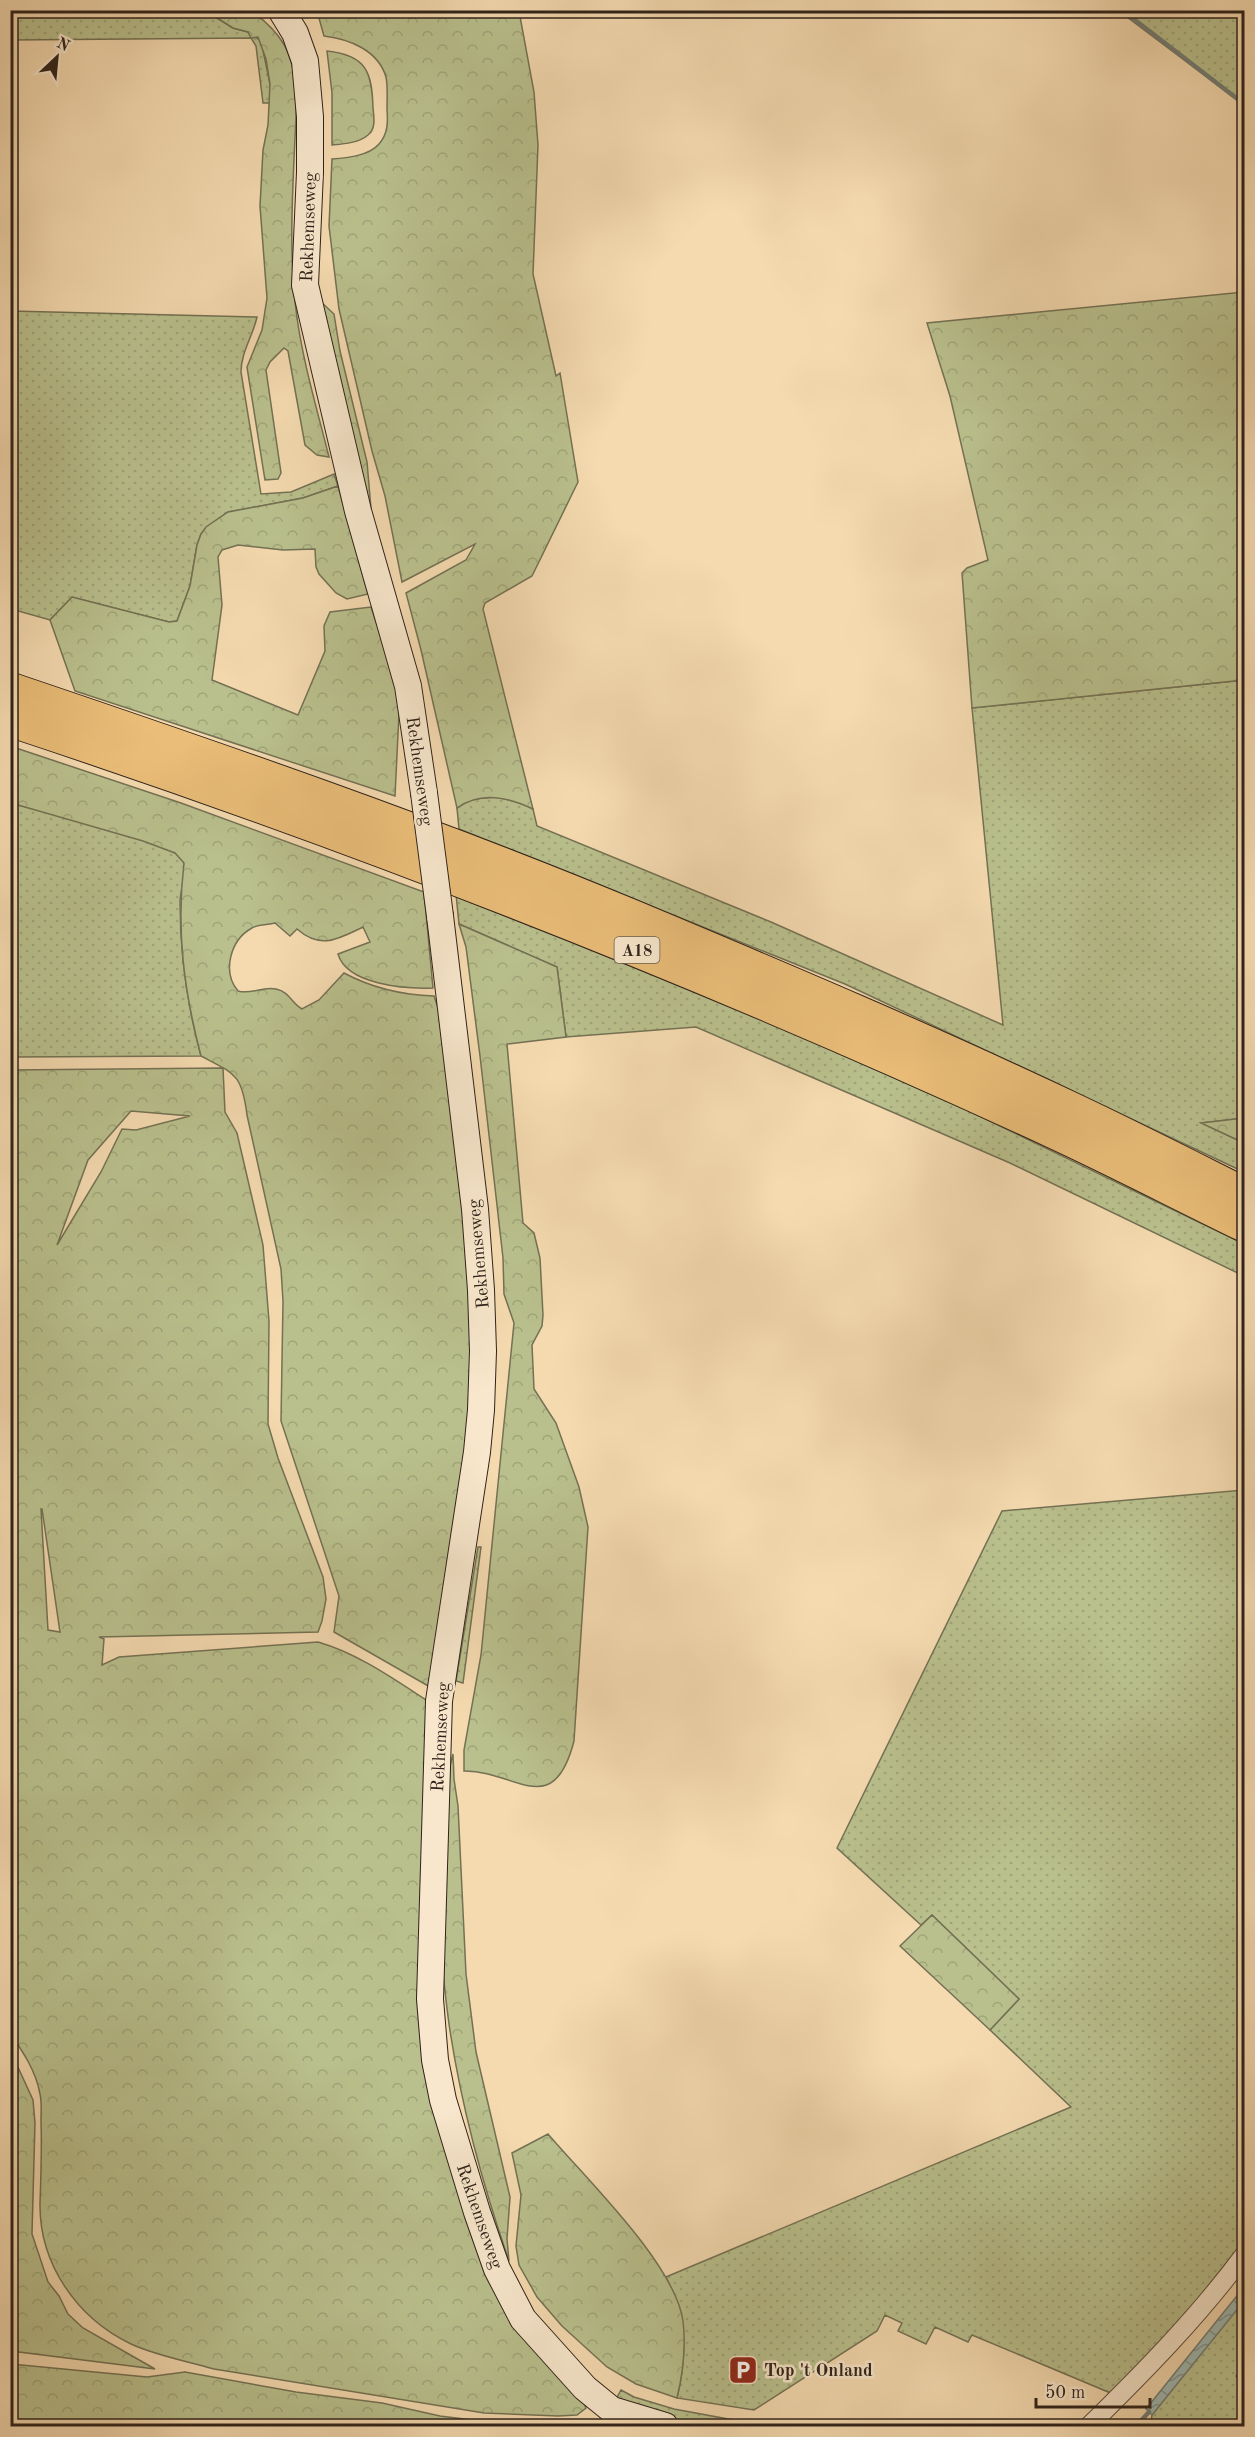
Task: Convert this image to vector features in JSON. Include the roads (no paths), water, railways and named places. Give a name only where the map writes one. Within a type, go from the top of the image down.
[{"type":"highway","name":"A18","points":[[10,689],[184,748],[483,857],[632,916],[1076,1111],[1245,1194]]},
{"type":"highway","name":"A18","points":[[10,720],[169,773],[324,829],[627,946],[1053,1131],[1245,1225]]},
{"type":"street","name":"Rekhemseweg","points":[[281,10],[295,33],[305,61],[310,117],[310,172],[304,285],[358,511],[408,686],[440,916],[475,1209],[483,1351],[482,1410],[439,1701],[430,1999],[435,2060],[443,2100],[477,2212],[497,2269],[523,2319],[585,2388],[612,2410],[664,2427]]},
{"type":"street","points":[[1089,2427],[1218,2290],[1245,2255]]},
{"type":"water","points":[[1244,2287],[1244,2301],[1152,2415],[1146,2409]]},
{"type":"waterway","points":[[1122,10],[1244,104]]},
{"type":"waterway","points":[[1136,2426],[1149,2412]]},
{"type":"place","name":"Top 't Onland","points":[[743,2370]]}]
